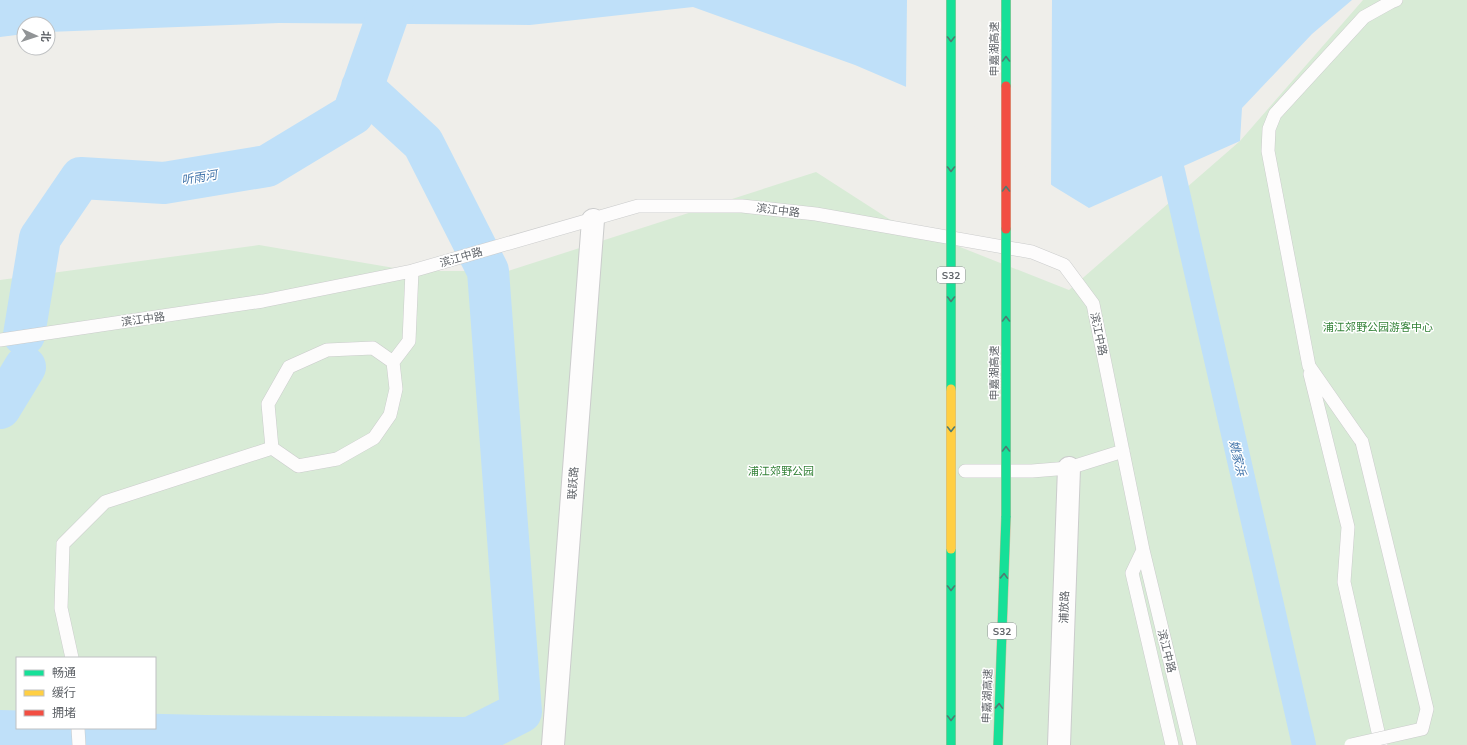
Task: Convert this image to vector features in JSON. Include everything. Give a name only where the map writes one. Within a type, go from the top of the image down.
[{"type":"highway","name":"S32","points":[[951,0],[951,745]]},
{"type":"highway","name":"申嘉湖高速","points":[[998,745],[1006,516],[1006,0]]},
{"type":"street","name":"联跃路","points":[[553,745],[593,220]]},
{"type":"street","name":"浦放路","points":[[1059,745],[1068,468]]},
{"type":"lane","points":[[1382,745],[1344,582],[1348,527],[1309,366],[1268,151],[1269,129],[1275,114],[1364,17],[1396,0]]},
{"type":"lane","name":"滨江中路","points":[[0,340],[263,301],[412,271],[638,206],[742,206],[816,214],[1032,252],[1064,265],[1093,304],[1143,550],[1190,745]]},
{"type":"lane","points":[[272,448],[298,466],[337,459],[374,438],[390,414],[396,389],[393,362],[409,341],[412,271]]},
{"type":"lane","points":[[272,448],[268,404],[289,367],[327,350],[373,348],[393,362]]},
{"type":"lane","points":[[1309,366],[1362,442],[1427,709],[1422,729],[1352,745]]},
{"type":"lane","points":[[72,657],[61,608],[63,544],[105,502],[272,448]]},
{"type":"lane","points":[[965,471],[1032,471],[1068,468],[1123,451]]},
{"type":"lane","points":[[1143,550],[1132,573],[1172,745]]},
{"type":"lane","points":[[78,729],[79,745]]},
{"type":"green space","name":"浦江郊野公园","points":[[1363,0],[1467,0],[1467,745],[0,745],[0,280],[259,245],[412,271],[508,271],[816,172],[889,219],[1069,290],[1240,141]]},
{"type":"water","points":[[0,0],[1352,0],[1312,34],[1242,108],[1240,141],[1089,208],[1053,186],[953,107],[855,65],[693,7],[530,25],[279,23],[56,32],[56,16],[16,16],[16,35],[0,37]]},
{"type":"pier","points":[[907,0],[1052,0],[1051,187],[952,109],[906,89]]},
{"type":"waterway","name":"听雨河","points":[[24,335],[40,238],[81,178],[164,183],[267,166],[353,114],[393,0]]},
{"type":"waterway","points":[[0,731],[204,736],[470,738],[521,712],[488,271],[423,143],[362,87]]},
{"type":"waterway","name":"姚家浜","points":[[1173,171],[1304,745]]},
{"type":"waterway","name":"听雨河","points":[[0,408],[25,367]]},
{"type":"traffic: fast","points":[[951,0],[951,389]]},
{"type":"traffic: fast","points":[[1006,0],[1006,86]]},
{"type":"traffic: fast","points":[[1006,229],[1006,516]]},
{"type":"traffic: fast","points":[[998,745],[1006,516]]},
{"type":"traffic: fast","points":[[951,549],[951,745]]},
{"type":"traffic: slow","points":[[951,389],[951,549]]},
{"type":"traffic: jam","points":[[1006,86],[1006,229]]},
{"type":"park label","name":"浦江郊野公园游客中心","points":[[1378,327]]}]
